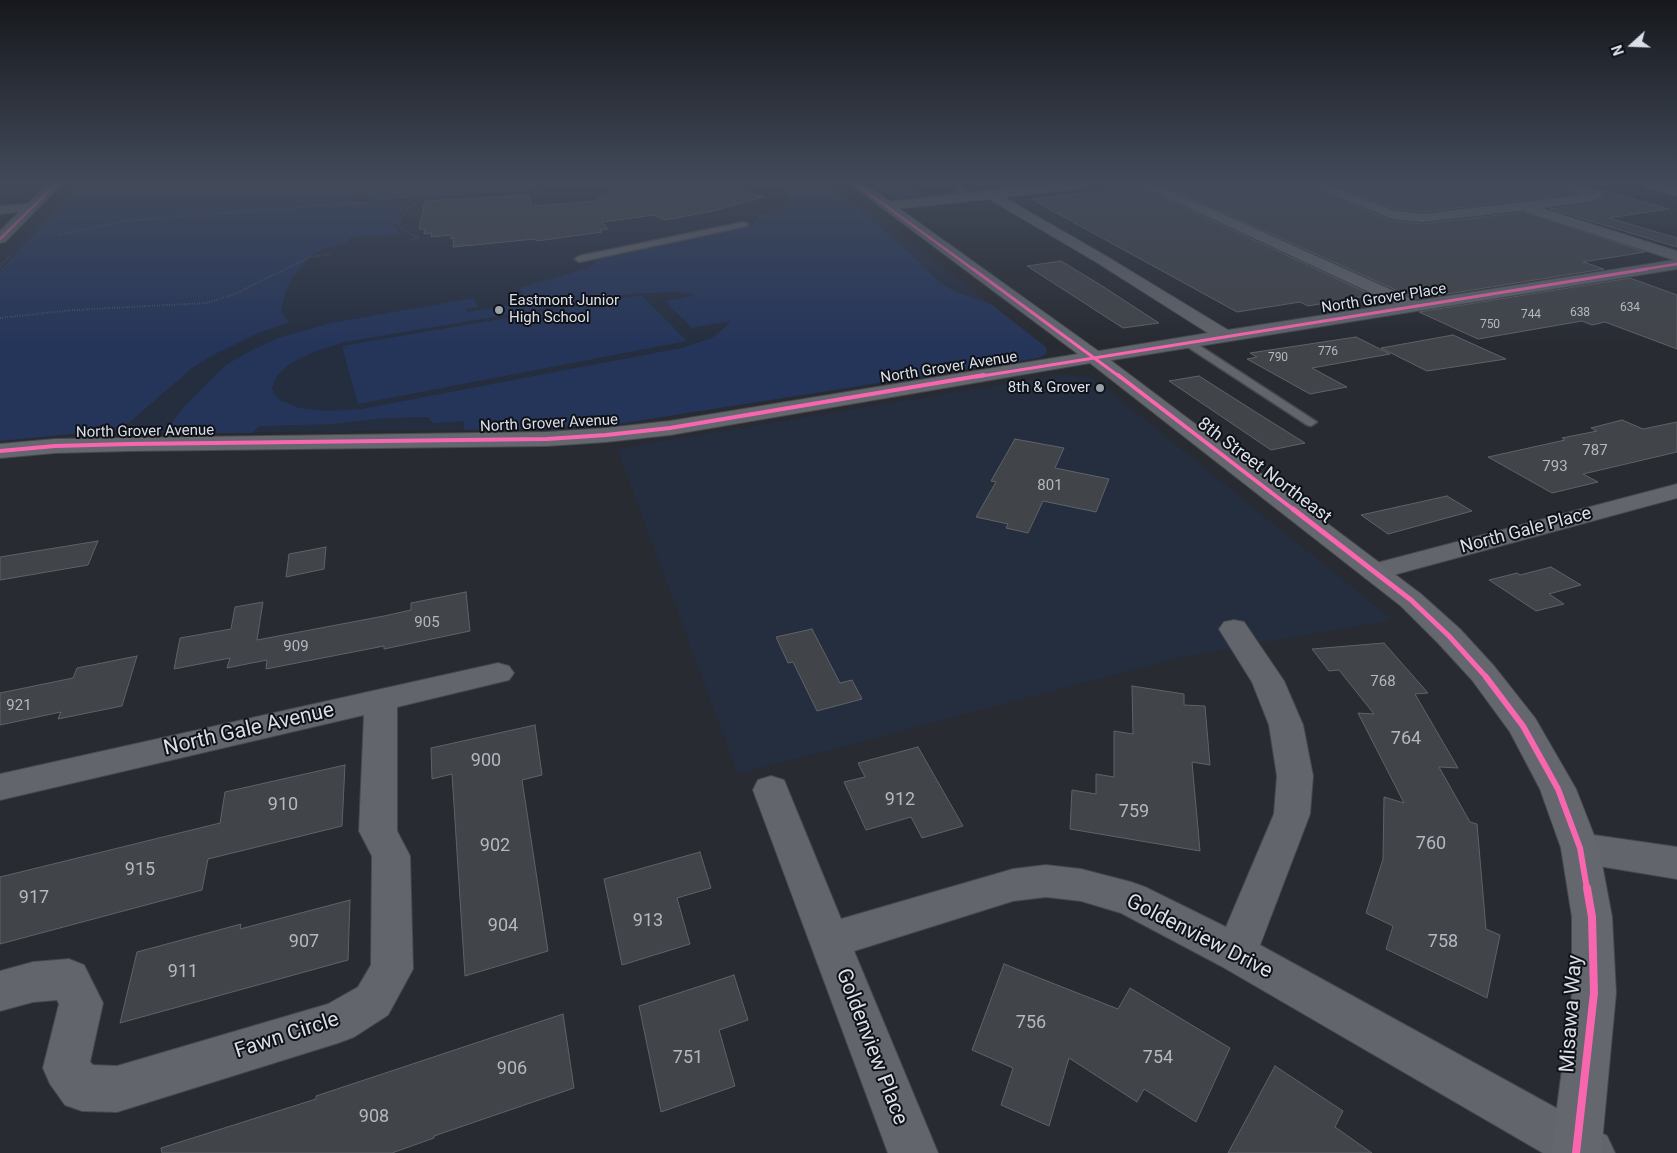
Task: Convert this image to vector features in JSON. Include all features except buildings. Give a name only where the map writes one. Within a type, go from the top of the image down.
[{"type":"street","name":"8th Street Northeast","points":[[930,238],[1094,357],[1150,402],[1411,600],[1449,636],[1483,673],[1523,726],[1558,789],[1580,848]]},
{"type":"street","points":[[1065,238],[1225,336]]},
{"type":"street","points":[[1263,238],[1416,307]]},
{"type":"street","points":[[1621,238],[1677,256]]},
{"type":"street","name":"North Grover Place","points":[[1094,357],[1677,264]]},
{"type":"street","name":"North Grover Avenue","points":[[0,451],[55,446],[130,444],[547,439],[606,435],[670,428],[1094,357]]},
{"type":"street","name":"North Gale Place","points":[[1375,572],[1677,491]]},
{"type":"street","points":[[1234,629],[1268,681],[1286,725],[1295,776],[1292,814],[1236,953]]},
{"type":"street","name":"North Gale Avenue","points":[[0,787],[498,673]]},
{"type":"street","name":"Fawn Circle","points":[[0,991],[33,982],[69,979],[81,1004],[66,1068],[82,1088],[116,1089],[338,1022],[373,1001],[392,969],[391,856],[378,831],[381,700]]},
{"type":"street","points":[[771,790],[830,941]]},
{"type":"street","points":[[1580,848],[1677,863]]},
{"type":"street","name":"Misawa Way","points":[[1580,848],[1592,917],[1594,993],[1581,1151]]},
{"type":"street","name":"Goldenview Drive","points":[[830,941],[1013,885],[1046,881],[1081,885],[1131,899],[1236,953],[1581,1151]]},
{"type":"street","name":"Goldenview Place","points":[[830,941],[913,1153]]},
{"type":"lane","points":[[579,259],[679,238]]},
{"type":"lane","points":[[1188,342],[1311,422]]},
{"type":"path","points":[[411,240],[417,238]]},
{"type":"path","points":[[0,318],[73,310],[206,302],[234,294],[310,257],[330,254]]},
{"type":"shaded area","name":"Eastmont Junior High School","points":[[13,238],[905,238],[1046,347],[1047,351],[1046,354],[1038,358],[624,423],[551,429],[187,433],[101,431],[0,441],[0,251]]},
{"type":"shaded area","points":[[30,238],[352,238],[349,238],[347,243],[323,249],[310,257],[293,276],[285,294],[281,312],[289,322],[256,334],[211,356],[192,368],[127,424],[101,431],[0,441],[0,270]]},
{"type":"shaded area","points":[[696,238],[893,238],[940,283],[956,292],[992,305],[1046,347],[1046,354],[1038,358],[624,423],[551,429],[464,430],[464,421],[433,423],[428,417],[385,418],[333,424],[259,426],[252,433],[187,433],[173,431],[170,426],[183,408],[226,365],[252,350],[281,337],[331,323],[474,298],[478,307],[466,309],[466,312],[539,301],[536,297],[527,299],[519,288],[588,268],[598,260]],"holes":[[[677,292],[697,295],[665,301],[692,328],[730,321],[728,325],[712,338],[681,348],[362,409],[328,411],[299,408],[280,400],[274,394],[272,388],[277,375],[292,362],[316,351],[345,342],[630,294]]]},
{"type":"shaded area","points":[[641,295],[687,341],[358,404],[342,346]]},
{"type":"shaded area","points":[[1058,375],[1092,377],[1393,620],[1185,656],[738,774],[617,449]]},
{"type":"cycle path","points":[[930,238],[1094,357],[1411,600],[1449,636],[1483,673],[1523,726],[1558,789],[1580,848],[1592,917],[1594,993],[1576,1153]]},
{"type":"cycle path","points":[[0,451],[55,446],[130,444],[547,439],[670,428],[1094,357],[1677,264]]},
{"type":"place","name":"Eastmont Junior High School","points":[[499,310]]},
{"type":"place","name":"8th & Grover","points":[[1100,388]]}]
